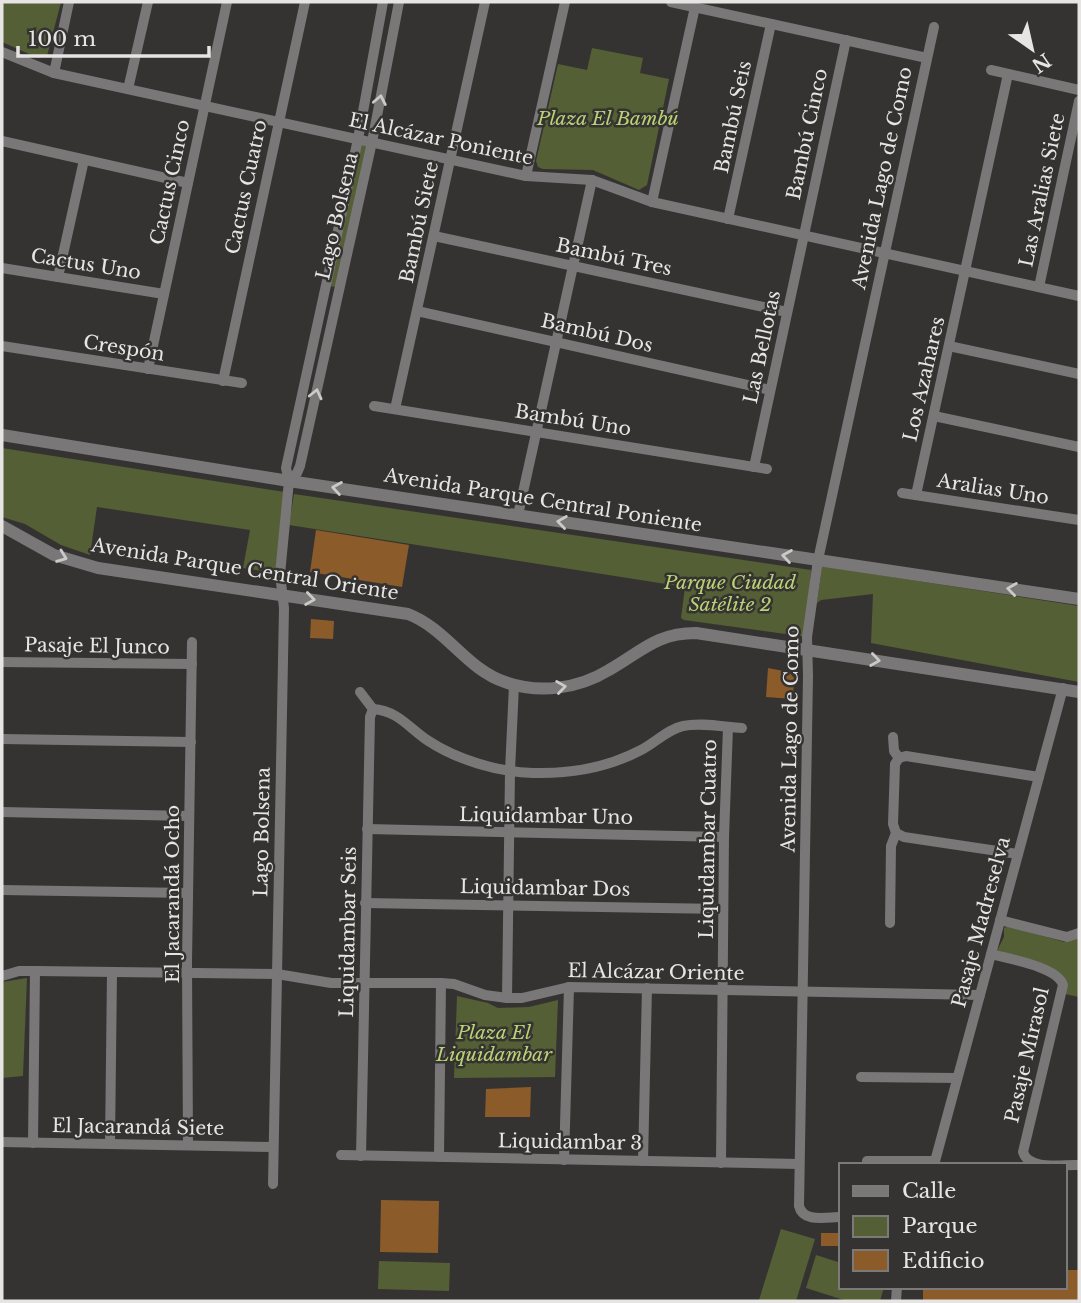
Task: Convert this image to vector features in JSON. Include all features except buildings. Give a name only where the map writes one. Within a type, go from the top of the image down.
[{"type":"street","points":[[54,73],[69,2]]},
{"type":"street","points":[[128,89],[148,2]]},
{"type":"street","name":"Cactus Cinco","points":[[148,369],[227,2]]},
{"type":"street","name":"Cactus Cuatro","points":[[223,381],[305,2]]},
{"type":"street","name":"Lago Bolsena","points":[[273,1184],[284,608],[280,574],[289,481],[287,464],[358,139],[383,2]]},
{"type":"street","name":"Lago Bolsena","points":[[289,481],[300,466],[372,142],[399,2]]},
{"type":"street","name":"Bambú Siete","points":[[395,409],[485,2]]},
{"type":"street","points":[[526,176],[565,2]]},
{"type":"street","points":[[671,2],[927,58]]},
{"type":"street","points":[[652,202],[695,7]]},
{"type":"street","name":"Bambú Seis","points":[[728,219],[771,24]]},
{"type":"street","name":"Avenida Lago de Como","points":[[839,1217],[810,1217],[800,1212],[807,637],[818,560],[933,27]]},
{"type":"street","name":"Bambú Cinco","points":[[803,235],[846,40]]},
{"type":"street","name":"El Alcázar Poniente","points":[[2,51],[54,73],[526,176],[592,180],[652,202],[1079,296]]},
{"type":"street","points":[[990,70],[1079,90]]},
{"type":"street","name":"Los Azahares","points":[[916,495],[1008,74]]},
{"type":"street","name":"Las Aralias Siete","points":[[1040,287],[1079,101]]},
{"type":"street","points":[[2,141],[188,183]]},
{"type":"street","points":[[58,277],[84,159]]},
{"type":"street","points":[[518,515],[592,180]]},
{"type":"street","name":"Las Bellotas","points":[[754,467],[803,235]]},
{"type":"street","name":"Bambú Tres","points":[[433,236],[787,312]]},
{"type":"street","name":"Cactus Uno","points":[[2,268],[164,294]]},
{"type":"street","points":[[320,311],[334,313]]},
{"type":"street","name":"Bambú Dos","points":[[417,311],[770,390]]},
{"type":"street","name":"Crespón","points":[[2,346],[242,383]]},
{"type":"street","points":[[949,346],[1079,374]]},
{"type":"street","name":"Bambú Uno","points":[[374,406],[766,469]]},
{"type":"street","points":[[934,416],[1079,447]]},
{"type":"street","name":"Avenida Parque Central Poniente","points":[[2,435],[289,481],[1079,599]]},
{"type":"street","name":"Aralias Uno","points":[[902,493],[1079,520]]},
{"type":"street","name":"Avenida Parque Central Oriente","points":[[2,526],[47,551],[83,565],[412,616],[434,629],[484,673],[514,685],[548,689],[584,682],[611,669],[649,643],[667,636],[687,633],[1079,692]]},
{"type":"street","name":"El Jacarandá Ocho","points":[[188,1145],[192,642]]},
{"type":"street","name":"Pasaje El Junco","points":[[2,662],[192,664]]},
{"type":"street","points":[[507,998],[514,685]]},
{"type":"street","name":"Pasaje Madreselva","points":[[934,1163],[1063,688]]},
{"type":"street","points":[[360,692],[373,709],[394,714],[426,739],[453,753],[510,771],[553,774],[588,770],[628,757],[684,726],[742,728]]},
{"type":"street","name":"Liquidambar Seis","points":[[361,1156],[365,903],[370,717],[373,709]]},
{"type":"street","name":"Liquidambar Cuatro","points":[[721,1163],[724,837],[728,727]]},
{"type":"street","points":[[893,737],[894,751],[898,758]]},
{"type":"street","points":[[2,739],[191,742]]},
{"type":"street","points":[[890,923],[891,846],[896,833],[893,824],[895,764],[898,758],[906,756],[1039,777]]},
{"type":"street","points":[[2,812],[190,816]]},
{"type":"street","name":"Liquidambar Uno","points":[[367,829],[724,837]]},
{"type":"street","points":[[896,833],[904,837],[1018,854]]},
{"type":"street","points":[[2,890],[188,893]]},
{"type":"street","name":"Liquidambar Dos","points":[[365,903],[723,909]]},
{"type":"street","points":[[1000,919],[1067,937],[1079,933]]},
{"type":"street","name":"Pasaje Mirasol","points":[[991,954],[1051,971],[1063,985],[1023,1152],[1032,1163]]},
{"type":"street","name":"El Alcázar Oriente","points":[[2,976],[19,971],[276,974],[320,983],[454,984],[485,995],[507,998],[522,998],[569,987],[980,995]]},
{"type":"street","points":[[33,1143],[35,971]]},
{"type":"street","points":[[110,1144],[112,972]]},
{"type":"street","points":[[439,1157],[440,983]]},
{"type":"street","points":[[564,1160],[569,987]]},
{"type":"street","points":[[643,1161],[647,988]]},
{"type":"street","points":[[861,1077],[957,1078]]},
{"type":"street","name":"El Jacarandá Siete","points":[[2,1142],[273,1147]]},
{"type":"street","name":"Liquidambar 3","points":[[341,1155],[799,1164]]},
{"type":"street","points":[[867,1161],[934,1163]]},
{"type":"green space","points":[[2,2],[61,2],[47,56],[38,58],[2,42]]},
{"type":"green space","name":"Plaza El Bambú","points":[[592,48],[643,58],[640,73],[669,79],[647,185],[639,190],[593,170],[543,169],[538,167],[536,161],[558,64],[587,70]]},
{"type":"green space","points":[[359,141],[370,144],[337,287],[328,286]]},
{"type":"green space","points":[[2,448],[285,492],[276,573],[243,568],[250,530],[97,507],[90,555],[61,545],[25,524],[2,517]]},
{"type":"green space","name":"Parque Ciudad Satélite 2","points":[[294,494],[811,570],[807,637],[684,620],[681,618],[685,587],[289,525]]},
{"type":"green space","points":[[822,566],[1079,606],[1079,682],[871,643],[873,594],[821,600],[817,603]]},
{"type":"green space","points":[[1008,926],[1064,942],[1079,937],[1079,997],[1065,994],[1065,982],[997,951],[1004,937],[1004,928]]},
{"type":"green space","points":[[27,978],[23,1076],[2,1078],[2,982]]},
{"type":"green space","name":"Plaza El Liquidambar","points":[[457,996],[498,1008],[529,1007],[558,1000],[555,1077],[454,1078]]},
{"type":"green space","points":[[781,1229],[815,1239],[796,1301],[762,1301],[759,1300]]},
{"type":"green space","points":[[816,1255],[839,1262],[839,1289],[883,1289],[880,1301],[847,1301],[806,1288]]},
{"type":"green space","points":[[379,1261],[450,1263],[449,1291],[378,1289]]}]
